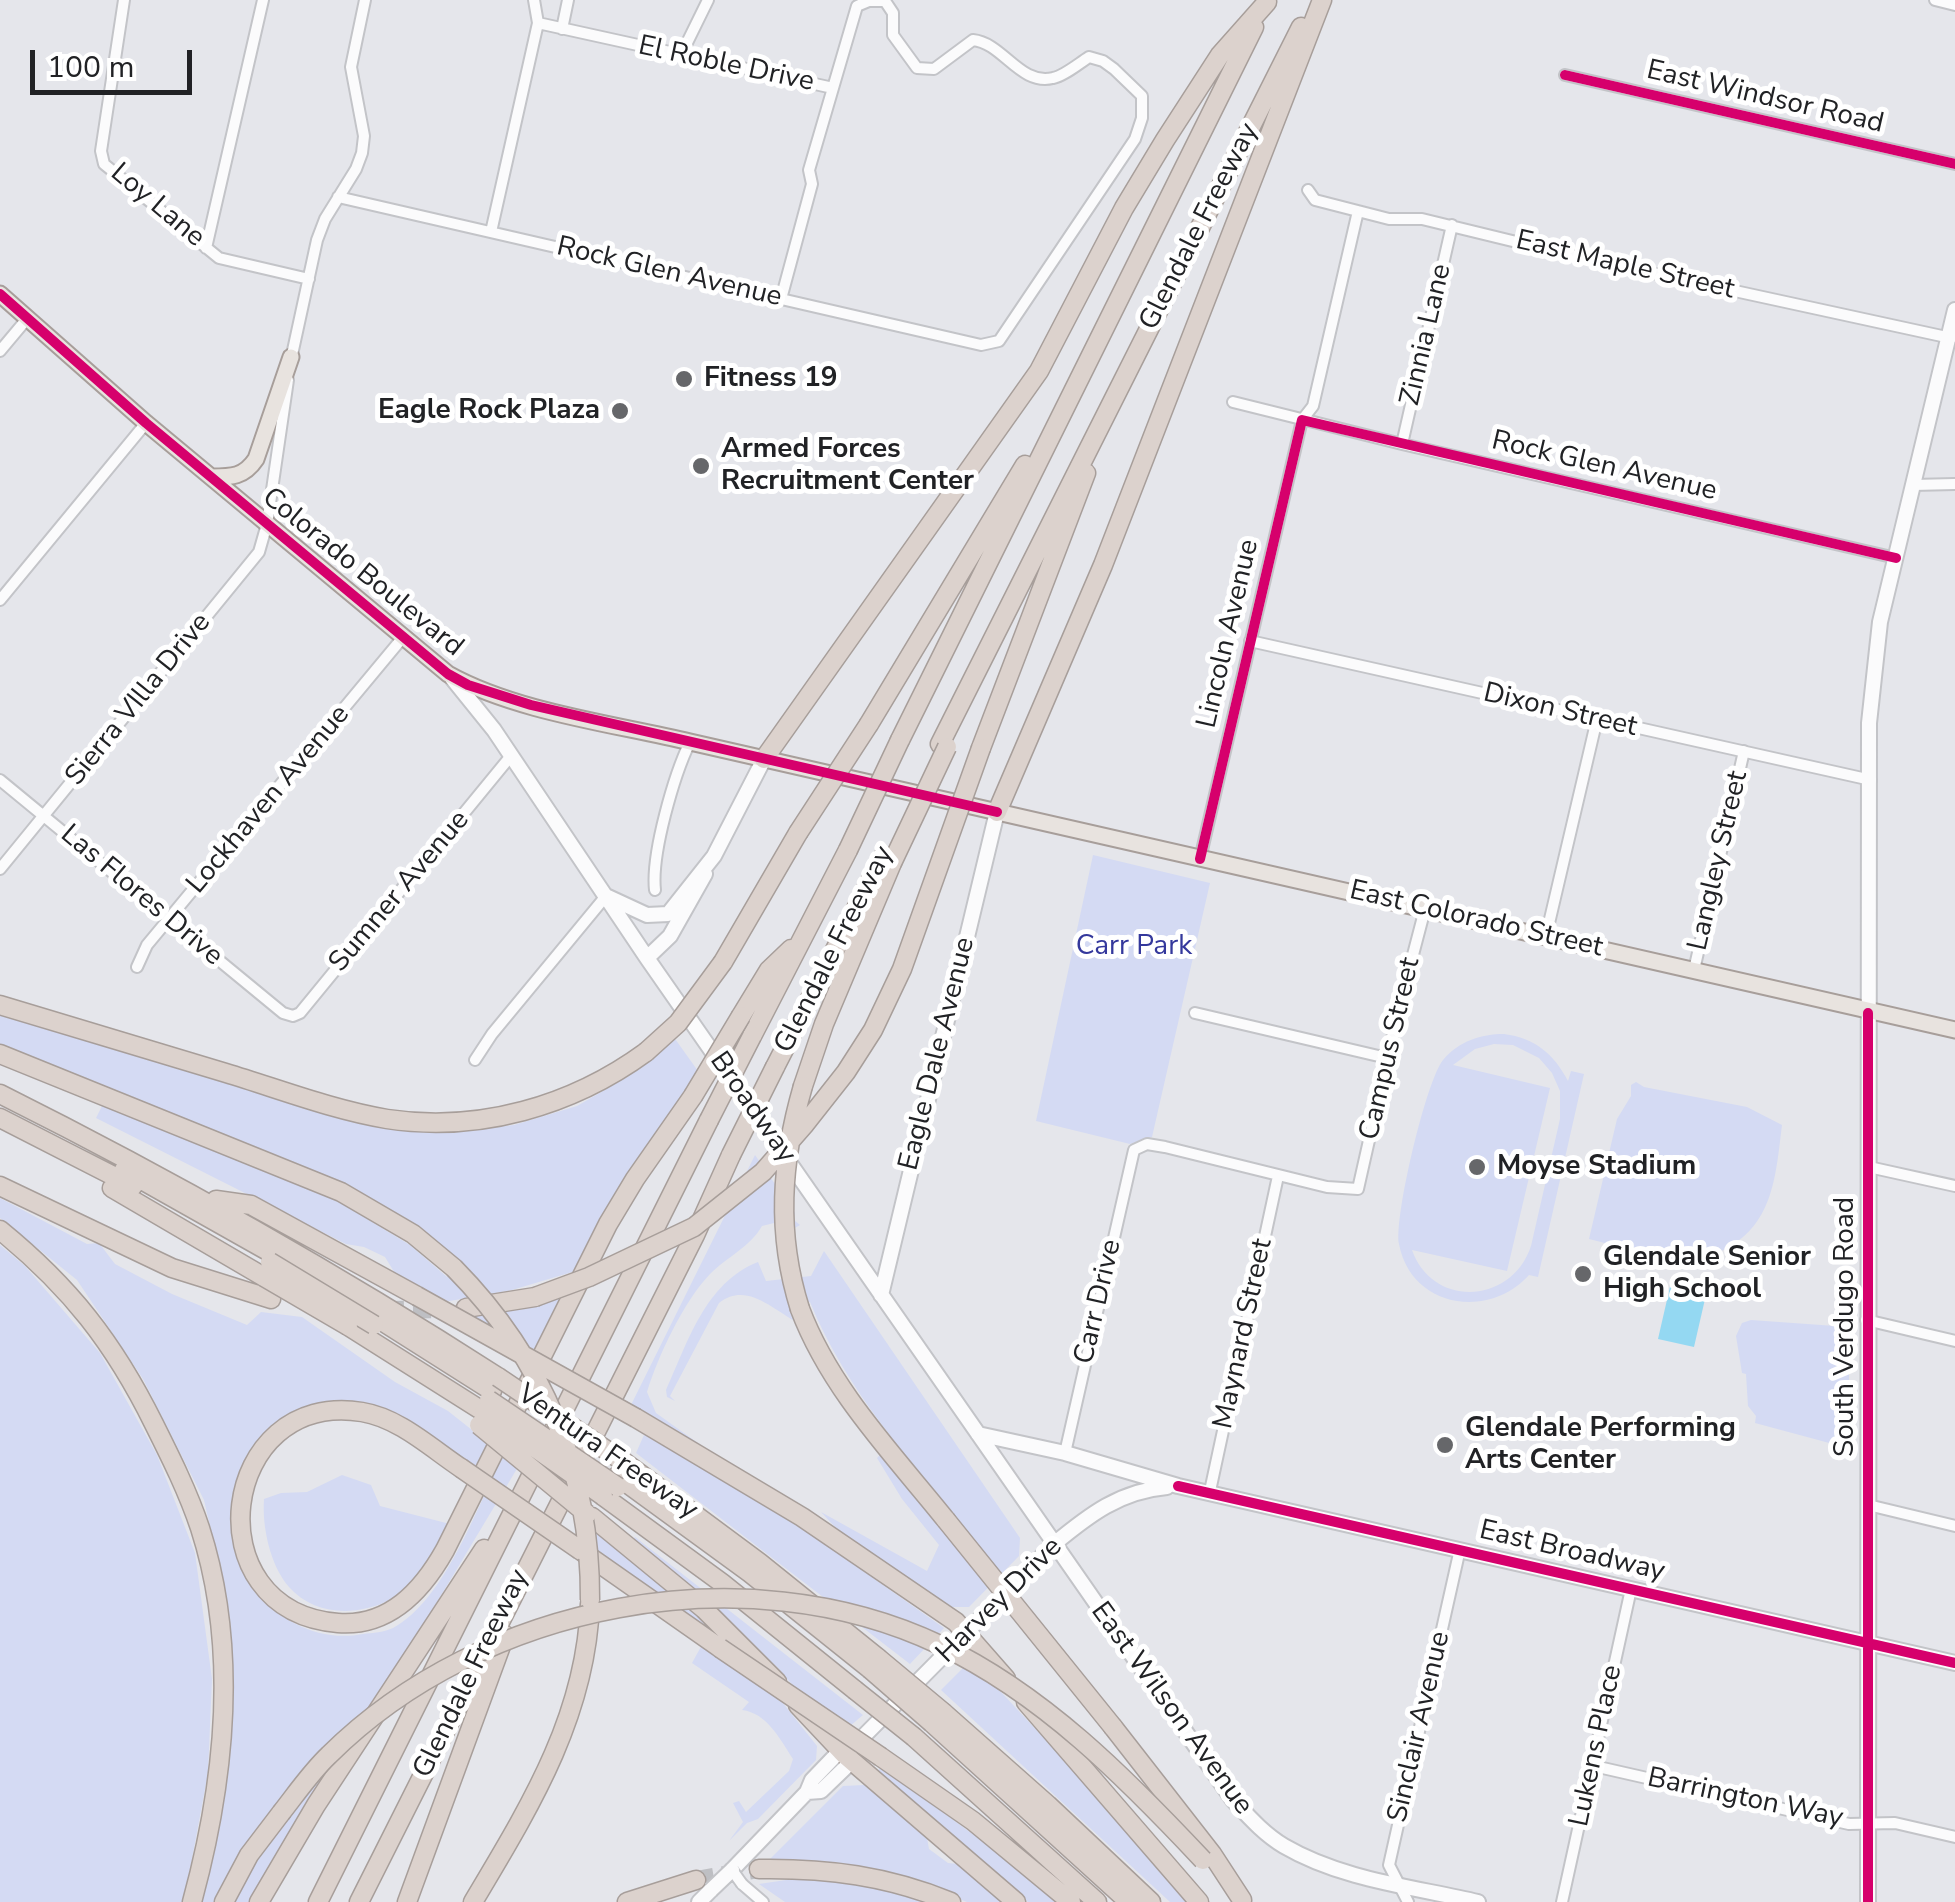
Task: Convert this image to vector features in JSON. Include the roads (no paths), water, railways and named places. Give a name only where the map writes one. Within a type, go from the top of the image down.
[{"type":"highway","name":"Glendale Freeway","points":[[359,1902],[695,1235],[774,1067],[887,861],[994,634],[1318,0]]},
{"type":"highway","points":[[997,812],[1103,564],[1318,0]]},
{"type":"highway","name":"Glendale Freeway","points":[[318,1902],[848,850],[1267,1]]},
{"type":"highway","points":[[764,759],[1039,371],[1124,208],[1165,140],[1220,55],[1267,1]]},
{"type":"highway","points":[[0,1005],[320,1101],[406,1122],[456,1122],[526,1112],[588,1088],[646,1052],[678,1023],[723,962],[1082,370]]},
{"type":"highway","points":[[466,1308],[535,1296],[589,1278],[694,1227],[763,1172],[846,1072],[873,1030],[902,969],[981,748],[1117,392]]},
{"type":"highway","points":[[887,861],[802,1086],[787,1147],[782,1204],[788,1264],[800,1309],[836,1381],[1243,1901]]},
{"type":"highway","points":[[802,938],[770,970],[608,1224],[445,1550],[413,1596],[400,1608],[365,1621],[322,1622],[285,1606],[248,1563],[239,1527],[241,1491],[264,1448],[278,1432],[295,1422],[334,1411],[362,1412],[401,1428],[461,1468],[580,1550],[720,1648],[973,1821],[1071,1902]]},
{"type":"highway","points":[[0,1054],[341,1192],[395,1222],[454,1268],[508,1330],[554,1412],[582,1500],[589,1554],[590,1600],[581,1674],[558,1749],[518,1828],[473,1902]]},
{"type":"highway","name":"Ventura Freeway","points":[[0,1094],[205,1199],[378,1300],[488,1401],[760,1564],[867,1673],[929,1725],[1048,1805],[1151,1902]]},
{"type":"highway","points":[[0,1107],[279,1256],[488,1401],[592,1517],[704,1609],[743,1645],[844,1755],[1016,1902]]},
{"type":"highway","points":[[0,1118],[168,1204],[348,1326],[457,1393],[488,1401]]},
{"type":"highway","points":[[0,1132],[374,1324],[488,1401]]},
{"type":"highway","points":[[0,1186],[172,1268],[271,1299]]},
{"type":"highway","points":[[205,1199],[251,1205],[636,1418],[802,1518],[956,1622],[1200,1902]]},
{"type":"highway","points":[[0,1230],[33,1257],[74,1300],[125,1366],[176,1468],[200,1527],[213,1577],[221,1635],[223,1703],[221,1766],[211,1830],[193,1900]]},
{"type":"highway","name":"Ventura Freeway","points":[[488,1401],[615,1480],[722,1582],[867,1673],[929,1725],[1097,1902]]},
{"type":"highway","points":[[259,1902],[402,1671],[526,1486]]},
{"type":"highway","points":[[407,1902],[482,1690],[558,1503]]},
{"type":"highway","points":[[224,1902],[250,1855],[328,1756],[396,1700],[511,1638],[569,1618],[626,1605],[676,1600],[761,1601],[846,1612],[940,1645],[988,1672],[1090,1746],[1208,1857]]},
{"type":"highway","points":[[929,1725],[1116,1902]]},
{"type":"highway","points":[[929,1725],[1129,1902]]},
{"type":"highway","points":[[753,1862],[882,1878],[951,1902]]},
{"type":"highway","points":[[627,1902],[703,1885]]},
{"type":"main road","name":"Colorado Boulevard","points":[[0,294],[210,477],[448,674],[468,685],[690,742],[997,812]]},
{"type":"main road","name":"South Verdugo Road","points":[[1868,1902],[1866,1320],[1872,677],[1880,622],[1952,338],[1955,310]]},
{"type":"main road","points":[[210,477],[247,472],[256,459],[291,357]]},
{"type":"main road","name":"Broadway","points":[[448,674],[470,698],[1054,1544]]},
{"type":"main road","points":[[647,958],[670,936],[764,759]]},
{"type":"main road","name":"East Colorado Street","points":[[997,812],[1955,1030]]},
{"type":"main road","name":"Eagle Dale Avenue","points":[[881,1295],[997,812]]},
{"type":"main road","points":[[606,896],[647,915],[668,914],[714,856]]},
{"type":"main road","name":"East Broadway","points":[[978,1434],[1065,1453],[1178,1486],[1955,1663]]},
{"type":"main road","name":"Harvey Drive","points":[[700,1902],[703,1885],[753,1862],[808,1792],[812,1780],[836,1755],[844,1755],[1054,1544],[1112,1501],[1148,1489],[1178,1486]]},
{"type":"main road","name":"East Wilson Avenue","points":[[1054,1544],[1232,1800],[1260,1830],[1322,1864],[1478,1902]]},
{"type":"street","name":"Loy Lane","points":[[124,0],[101,157],[108,170],[223,259],[309,278]]},
{"type":"street","points":[[206,248],[263,0]]},
{"type":"street","points":[[338,197],[356,168],[364,136],[351,67],[365,0]]},
{"type":"street","points":[[491,232],[538,24],[534,0]]},
{"type":"street","points":[[562,29],[568,0]]},
{"type":"street","points":[[681,56],[708,0]]},
{"type":"street","name":"El Roble Drive","points":[[538,24],[833,88],[857,6],[868,0],[885,1],[893,14],[893,35],[918,68],[934,69],[973,40],[995,46],[1018,68],[1039,78],[1055,78],[1089,58],[1103,60],[1142,96],[1142,118],[1135,139],[999,341]]},
{"type":"street","points":[[1935,0],[1955,5]]},
{"type":"street","name":"East Windsor Road","points":[[1565,75],[1955,164]]},
{"type":"street","points":[[782,299],[812,184],[808,170],[833,88]]},
{"type":"street","name":"East Maple Street","points":[[1308,190],[1315,200],[1388,219],[1422,218],[1574,256],[1952,338]]},
{"type":"street","name":"Sierra VIlla Drive","points":[[0,870],[259,552],[268,524],[291,357],[325,219],[338,197]]},
{"type":"street","name":"Rock Glen Avenue","points":[[338,197],[981,345],[999,341]]},
{"type":"street","name":"Lincoln Avenue","points":[[1200,859],[1302,420],[1313,406],[1358,212]]},
{"type":"street","name":"Zinnia Lane","points":[[1402,444],[1452,225]]},
{"type":"street","points":[[0,352],[26,320]]},
{"type":"street","name":"Rock Glen Avenue","points":[[1233,402],[1896,558]]},
{"type":"street","points":[[0,600],[146,422]]},
{"type":"street","points":[[1913,485],[1955,484]]},
{"type":"street","name":"Lockhaven Avenue","points":[[137,966],[147,945],[404,636]]},
{"type":"street","name":"Dixon Street","points":[[1250,641],[1871,780]]},
{"type":"street","points":[[1546,936],[1597,719]]},
{"type":"street","points":[[655,890],[655,861],[682,758],[690,742]]},
{"type":"street","name":"Langley Street","points":[[1694,970],[1744,752]]},
{"type":"street","name":"Sumner Avenue","points":[[283,1013],[300,1013],[510,757]]},
{"type":"street","name":"Las Flores Drive","points":[[0,780],[283,1013]]},
{"type":"street","points":[[476,1060],[492,1034],[606,896]]},
{"type":"street","name":"Campus Street","points":[[1278,1176],[1326,1187],[1358,1189],[1425,909]]},
{"type":"street","points":[[1195,1013],[1388,1058]]},
{"type":"street","name":"Carr Drive","points":[[1065,1453],[1134,1150],[1147,1144],[1164,1147],[1278,1176]]},
{"type":"street","points":[[1869,1167],[1955,1186]]},
{"type":"street","name":"Maynard Street","points":[[1210,1491],[1278,1176]]},
{"type":"street","points":[[1866,1320],[1955,1341]]},
{"type":"street","points":[[1868,1505],[1955,1526]]},
{"type":"street","name":"Sinclair Avenue","points":[[1408,1902],[1389,1865],[1460,1549]]},
{"type":"street","name":"Lukens Place","points":[[1562,1902],[1631,1589]]},
{"type":"street","name":"Barrington Way","points":[[1594,1766],[1849,1824],[1895,1824],[1955,1837]]},
{"type":"street","points":[[732,1870],[763,1902]]},
{"type":"water","points":[[1672,1278],[1708,1286],[1694,1347],[1658,1339]]},
{"type":"tunnel","points":[[386,1310],[445,1309]]},
{"type":"tunnel","points":[[696,1880],[759,1869]]},
{"type":"place","name":"Fitness 19","points":[[684,379]]},
{"type":"place","name":"Eagle Rock Plaza","points":[[620,411]]},
{"type":"place","name":"Armed Forces Recruitment Center","points":[[701,466]]},
{"type":"place","name":"Moyse Stadium","points":[[1477,1167]]},
{"type":"place","name":"Glendale Senior High School","points":[[1583,1274]]},
{"type":"place","name":"Glendale Performing Arts Center","points":[[1445,1445]]},
{"type":"park label","name":"Carr Park","points":[[1134,947]]}]
